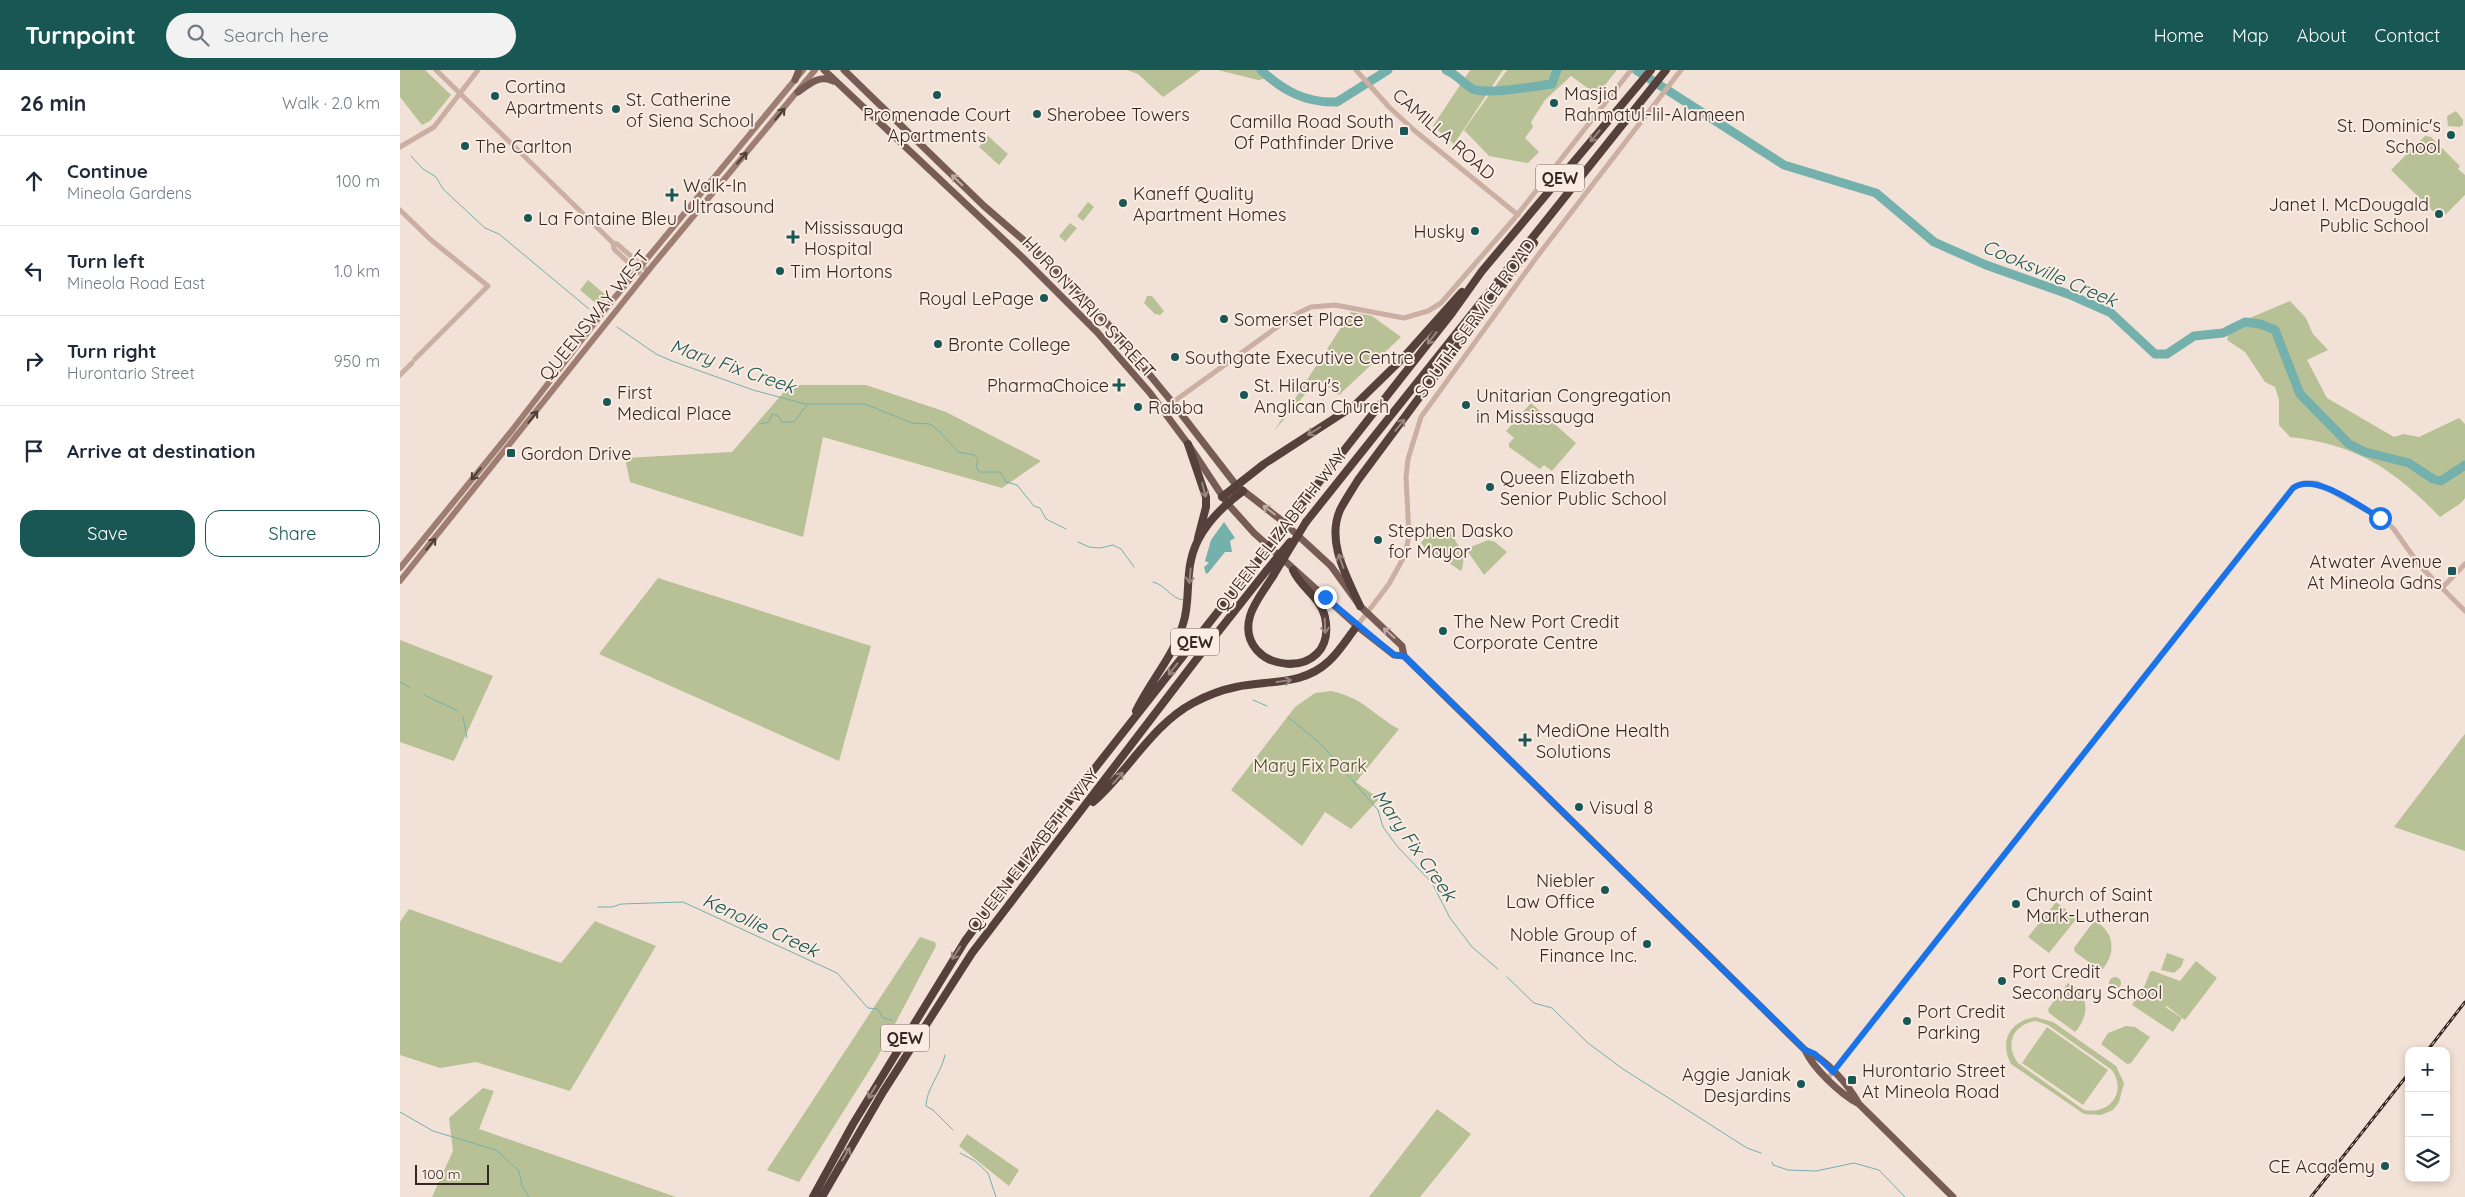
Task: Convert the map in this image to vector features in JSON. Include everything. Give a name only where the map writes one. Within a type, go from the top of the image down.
[{"type":"highway","name":"QUEEN ELIZABETH WAY","points":[[813,1197],[853,1124],[964,941],[1066,805],[1452,313],[1482,271],[1651,70]]},
{"type":"highway","name":"QUEEN ELIZABETH WAY","points":[[822,1197],[883,1092],[938,1004],[978,946],[1199,656],[1270,573],[1306,522],[1482,298],[1548,219],[1665,71]]},
{"type":"highway","points":[[1360,606],[1336,547],[1335,530],[1340,510],[1358,480],[1525,256],[1548,219]]},
{"type":"highway","points":[[1131,722],[1143,697],[1174,647],[1184,624],[1191,560],[1197,546],[1213,518],[1236,485],[1355,405],[1403,358],[1482,271]]},
{"type":"highway","points":[[1188,444],[1206,497],[1206,507],[1197,546]]},
{"type":"highway","points":[[1225,500],[1243,491]]},
{"type":"highway","points":[[1270,573],[1250,617],[1251,637],[1262,654],[1272,661],[1285,665],[1299,664],[1311,658],[1318,651],[1326,636],[1326,623],[1320,605],[1297,580],[1293,570]]},
{"type":"highway","points":[[1082,811],[1108,789],[1158,731],[1192,704],[1236,687],[1290,681],[1310,674],[1328,662],[1357,626]]},
{"type":"main road","points":[[795,80],[799,70]]},
{"type":"main road","name":"QUEENSWAY WEST","points":[[400,568],[640,268],[803,70]]},
{"type":"main road","name":"QUEENSWAY WEST","points":[[400,581],[646,274],[815,70]]},
{"type":"main road","name":"HURONTARIO STREET","points":[[824,70],[1023,258],[1114,351],[1188,444],[1225,500],[1254,533],[1357,626],[1394,655],[1404,656]]},
{"type":"main road","name":"HURONTARIO STREET","points":[[844,70],[988,210],[1056,270],[1107,323],[1172,402],[1236,485],[1281,520],[1316,551],[1331,566],[1360,606],[1402,646],[1404,656],[1805,1050],[1809,1059],[1847,1098],[1859,1104]]},
{"type":"main road","points":[[849,70],[857,82]]},
{"type":"main road","points":[[798,92],[818,79],[827,78],[840,85]]},
{"type":"main road","name":"HURONTARIO STREET","points":[[1805,1050],[1815,1054],[1852,1091],[1859,1104],[1953,1197]]},
{"type":"street","points":[[436,70],[646,274]]},
{"type":"street","points":[[400,147],[434,126],[478,70]]},
{"type":"street","name":"CAMILLA ROAD","points":[[1356,70],[1415,131],[1518,215]]},
{"type":"street","name":"SOUTH SERVICE ROAD","points":[[1357,626],[1400,567],[1407,548],[1409,536],[1406,477],[1411,444],[1421,417],[1531,264],[1681,70]]},
{"type":"street","points":[[1162,410],[1294,315],[1311,307],[1335,305],[1404,318],[1428,311],[1441,303],[1518,215],[1629,72]]},
{"type":"street","points":[[400,210],[431,240],[488,286],[400,374]]},
{"type":"street","points":[[1828,1078],[2293,488],[2301,483],[2313,482],[2380,518],[2392,528],[2420,566],[2465,611]]},
{"type":"street","points":[[2442,588],[2465,564]]},
{"type":"green space","points":[[400,70],[425,70],[451,95],[430,121],[422,125],[400,97]]},
{"type":"green space","points":[[1127,70],[1201,70],[1163,97],[1138,74]]},
{"type":"green space","points":[[1218,70],[1267,70],[1269,78],[1258,80]]},
{"type":"green space","points":[[1470,70],[1503,70],[1454,144],[1433,126]]},
{"type":"green space","points":[[1507,70],[1617,70],[1597,95],[1571,76],[1545,100],[1531,122],[1533,127],[1525,138],[1539,152],[1528,163],[1489,156],[1464,130]]},
{"type":"green space","points":[[2456,111],[2463,120],[2463,125],[2459,127],[2448,126],[2447,116]]},
{"type":"green space","points":[[988,136],[1008,154],[999,165],[979,147]]},
{"type":"green space","points":[[2425,136],[2431,137],[2460,166],[2458,169],[2465,175],[2465,195],[2441,219],[2391,170]]},
{"type":"green space","points":[[1088,202],[1094,207],[1083,221],[1077,216]]},
{"type":"green space","points":[[1070,223],[1077,228],[1065,242],[1059,236]]},
{"type":"green space","points":[[588,280],[608,297],[599,306],[580,290]]},
{"type":"green space","points":[[1147,296],[1152,296],[1164,311],[1160,315],[1155,314],[1144,303]]},
{"type":"green space","points":[[2290,301],[2306,318],[2313,334],[2328,350],[2307,360],[2327,398],[2394,437],[2404,434],[2419,437],[2459,418],[2465,424],[2465,498],[2461,503],[2440,517],[2406,485],[2373,462],[2336,446],[2290,437],[2279,425],[2279,400],[2275,387],[2265,382],[2245,352],[2227,340],[2231,326]]},
{"type":"green space","points":[[1351,312],[1372,316],[1401,337],[1339,395],[1318,379],[1274,431]]},
{"type":"green space","points":[[790,385],[866,385],[946,412],[1041,461],[1002,488],[823,437],[803,537],[630,482],[625,458],[732,452]]},
{"type":"green space","points":[[1531,403],[1576,443],[1552,471],[1544,465],[1540,469],[1509,447],[1509,443],[1514,438],[1506,431]]},
{"type":"green space","points":[[1446,525],[1462,553],[1463,565],[1461,571],[1449,563],[1443,554],[1431,556],[1421,543],[1428,534]]},
{"type":"green space","points":[[1488,540],[1495,542],[1507,552],[1484,575],[1468,552],[1473,546]]},
{"type":"green space","points":[[658,578],[871,646],[839,761],[599,654]]},
{"type":"green space","points":[[400,640],[493,676],[454,761],[400,742]]},
{"type":"green space","name":"Mary Fix Park","points":[[1331,691],[1343,694],[1361,703],[1399,729],[1356,782],[1379,799],[1351,829],[1325,812],[1302,846],[1231,790],[1295,707],[1315,693]]},
{"type":"green space","points":[[2464,735],[2465,851],[2394,827]]},
{"type":"green space","points":[[2056,902],[2077,918],[2049,953],[2028,937]]},
{"type":"green space","points":[[409,909],[561,963],[595,921],[656,946],[570,1091],[476,1062],[440,1068],[400,1055],[400,922]]},
{"type":"green space","points":[[2094,921],[2106,931],[2110,937],[2111,944],[2109,958],[2101,971],[2075,952],[2074,948]]},
{"type":"green space","points":[[920,937],[935,942],[936,946],[877,1058],[799,1182],[767,1170]]},
{"type":"green space","points":[[2167,953],[2184,959],[2181,967],[2174,973],[2161,970]]},
{"type":"green space","points":[[2196,961],[2217,978],[2185,1020],[2167,1006],[2165,1007],[2182,1018],[2173,1032],[2132,1005],[2142,992],[2150,972],[2153,971],[2180,981]]},
{"type":"green space","points":[[2113,977],[2117,977],[2121,983],[2117,989],[2113,989],[2109,985],[2109,981]]},
{"type":"green space","points":[[2068,983],[2080,993],[2085,1005],[2083,1019],[2075,1032],[2049,1013],[2048,1009]]},
{"type":"green space","points":[[2035,1017],[2053,1022],[2116,1066],[2124,1083],[2119,1102],[2113,1110],[2101,1115],[2084,1114],[2011,1064],[2006,1048],[2009,1033],[2026,1019]],"holes":[[[2036,1021],[2048,1025],[2112,1070],[2118,1086],[2117,1094],[2108,1105],[2093,1111],[2084,1110],[2018,1063],[2012,1049],[2013,1036],[2022,1026],[2028,1023]]]},
{"type":"green space","points":[[2126,1026],[2135,1027],[2150,1037],[2131,1063],[2127,1064],[2101,1044],[2108,1033]]},
{"type":"green space","points":[[2047,1027],[2108,1070],[2083,1105],[2022,1063]]},
{"type":"green space","points":[[483,1088],[494,1091],[479,1129],[676,1197],[432,1197],[453,1151],[449,1118]]},
{"type":"green space","points":[[1437,1109],[1471,1134],[1420,1197],[1369,1197]]},
{"type":"green space","points":[[967,1134],[1019,1170],[1009,1186],[959,1146]]},
{"type":"water","points":[[1224,522],[1235,538],[1230,541],[1232,552],[1225,552],[1206,574],[1204,567],[1209,563],[1205,561],[1211,540]]},
{"type":"waterway","name":"Cooksville Creek","points":[[1261,70],[1287,90],[1305,98],[1326,102],[1337,102],[1388,70]]},
{"type":"waterway","name":"Cooksville Creek","points":[[1446,70],[1471,88],[1486,91],[1510,90],[1552,84],[1557,70]]},
{"type":"waterway","name":"Cooksville Creek","points":[[1636,70],[1784,165],[1876,193],[1934,242],[1986,265],[2068,294],[2111,313],[2155,354],[2167,354],[2194,336],[2223,333],[2245,322],[2260,324],[2275,330],[2300,394],[2349,444],[2365,452],[2409,463],[2433,479],[2441,481],[2465,465]]},
{"type":"waterway","name":"Mary Fix Creek","points":[[411,156],[423,169],[436,177],[443,189],[485,228],[499,234],[589,309]]},
{"type":"waterway","name":"Mary Fix Creek","points":[[617,327],[656,354],[753,390],[805,404],[865,404],[912,423],[930,424],[958,452],[974,455],[978,459],[976,467],[979,472],[1000,472],[1006,482],[1017,485],[1034,506],[1040,508],[1046,519],[1066,529]]},
{"type":"waterway","points":[[760,424],[769,422],[772,414],[778,416],[782,422],[794,422],[807,405]]},
{"type":"waterway","name":"Mary Fix Creek","points":[[1078,542],[1089,547],[1100,548],[1113,545],[1121,549],[1134,567]]},
{"type":"waterway","name":"Mary Fix Creek","points":[[1153,582],[1175,597],[1183,600]]},
{"type":"waterway","name":"Kenollie Creek","points":[[400,682],[410,688]]},
{"type":"waterway","name":"Kenollie Creek","points":[[424,695],[458,711]]},
{"type":"waterway","name":"Mary Fix Creek","points":[[1253,700],[1267,706]]},
{"type":"waterway","name":"Kenollie Creek","points":[[463,717],[467,738]]},
{"type":"waterway","name":"Mary Fix Creek","points":[[1288,717],[1322,745],[1378,810],[1383,827],[1397,846],[1432,883],[1450,918],[1472,947],[1498,969]]},
{"type":"waterway","name":"Kenollie Creek","points":[[598,907],[612,907],[621,904],[683,902],[837,973],[868,1008],[878,1009],[883,1018],[892,1020]]},
{"type":"waterway","name":"Mary Fix Creek","points":[[1507,977],[1534,1003],[1552,1008],[1588,1043],[1623,1069],[1747,1148],[1761,1153]]},
{"type":"waterway","name":"Kenollie Creek","points":[[945,1055],[928,1094],[926,1106],[933,1110],[953,1130]]},
{"type":"waterway","points":[[400,1112],[433,1131],[496,1150],[519,1171],[522,1186],[529,1197]]},
{"type":"waterway","name":"Kenollie Creek","points":[[960,1153],[975,1161],[988,1173],[996,1197]]},
{"type":"waterway","name":"Mary Fix Creek","points":[[1772,1162],[1773,1165],[1788,1170],[1816,1171],[1854,1163],[1879,1170],[1905,1197]]},
{"type":"railway","points":[[2430,1047],[2465,1002]]},
{"type":"railway","points":[[2311,1197],[2405,1078]]},
{"type":"place","name":"Promenade Court Apartments","points":[[937,95]]},
{"type":"place","name":"Cortina Apartments","points":[[495,96]]},
{"type":"place","name":"Masjid Rahmatul-lil-Alameen","points":[[1554,103]]},
{"type":"place","name":"St. Catherine of Siena School","points":[[616,109]]},
{"type":"place","name":"Sherobee Towers","points":[[1037,114]]},
{"type":"place","name":"Camilla Road South Of Pathfinder Drive","points":[[1404,131]]},
{"type":"place","name":"St. Dominic's School","points":[[2451,135]]},
{"type":"place","name":"The Carlton","points":[[465,146]]},
{"type":"place","name":"Walk-In Ultrasound","points":[[672,195]]},
{"type":"place","name":"Kaneff Quality Apartment Homes","points":[[1123,203]]},
{"type":"place","name":"Janet I. McDougald Public School","points":[[2439,214]]},
{"type":"place","name":"La Fontaine Bleu","points":[[528,218]]},
{"type":"place","name":"Husky","points":[[1475,231]]},
{"type":"place","name":"Mississauga Hospital","points":[[793,237]]},
{"type":"place","name":"Tim Hortons","points":[[780,271]]},
{"type":"place","name":"Royal LePage","points":[[1044,298]]},
{"type":"place","name":"Somerset Place","points":[[1224,319]]},
{"type":"place","name":"Bronte College","points":[[938,344]]},
{"type":"place","name":"Southgate Executive Centre","points":[[1175,357]]},
{"type":"place","name":"PharmaChoice","points":[[1119,385]]},
{"type":"place","name":"St. Hilary's Anglican Church","points":[[1244,395]]},
{"type":"place","name":"First Medical Place","points":[[607,402]]},
{"type":"place","name":"Unitarian Congregation in Mississauga","points":[[1466,405]]},
{"type":"place","name":"Rabba","points":[[1138,407]]},
{"type":"place","name":"Gordon Drive","points":[[511,453]]},
{"type":"place","name":"Queen Elizabeth Senior Public School","points":[[1490,487]]},
{"type":"place","name":"Stephen Dasko for Mayor","points":[[1378,540]]},
{"type":"place","name":"Atwater Avenue At Mineola Gdns","points":[[2452,571]]},
{"type":"place","name":"The New Port Credit Corporate Centre","points":[[1443,631]]},
{"type":"place","name":"MediOne Health Solutions","points":[[1525,740]]},
{"type":"place","name":"Visual 8","points":[[1579,807]]},
{"type":"place","name":"Niebler Law Office","points":[[1605,890]]},
{"type":"place","name":"Church of Saint Mark-Lutheran","points":[[2016,904]]},
{"type":"place","name":"Noble Group of Finance Inc.","points":[[1647,944]]},
{"type":"place","name":"Port Credit Secondary School","points":[[2002,981]]},
{"type":"place","name":"Port Credit Parking","points":[[1907,1021]]},
{"type":"place","name":"Hurontario Street At Mineola Road","points":[[1852,1080]]},
{"type":"place","name":"Aggie Janiak Desjardins","points":[[1801,1084]]},
{"type":"place","name":"CE Academy","points":[[2385,1166]]},
{"type":"route","points":[[1325,597],[1357,626],[1394,655],[1404,656],[1805,1050],[1815,1054],[1833,1072],[2158,662],[2293,488],[2298,484],[2317,483],[2380,518]]}]
